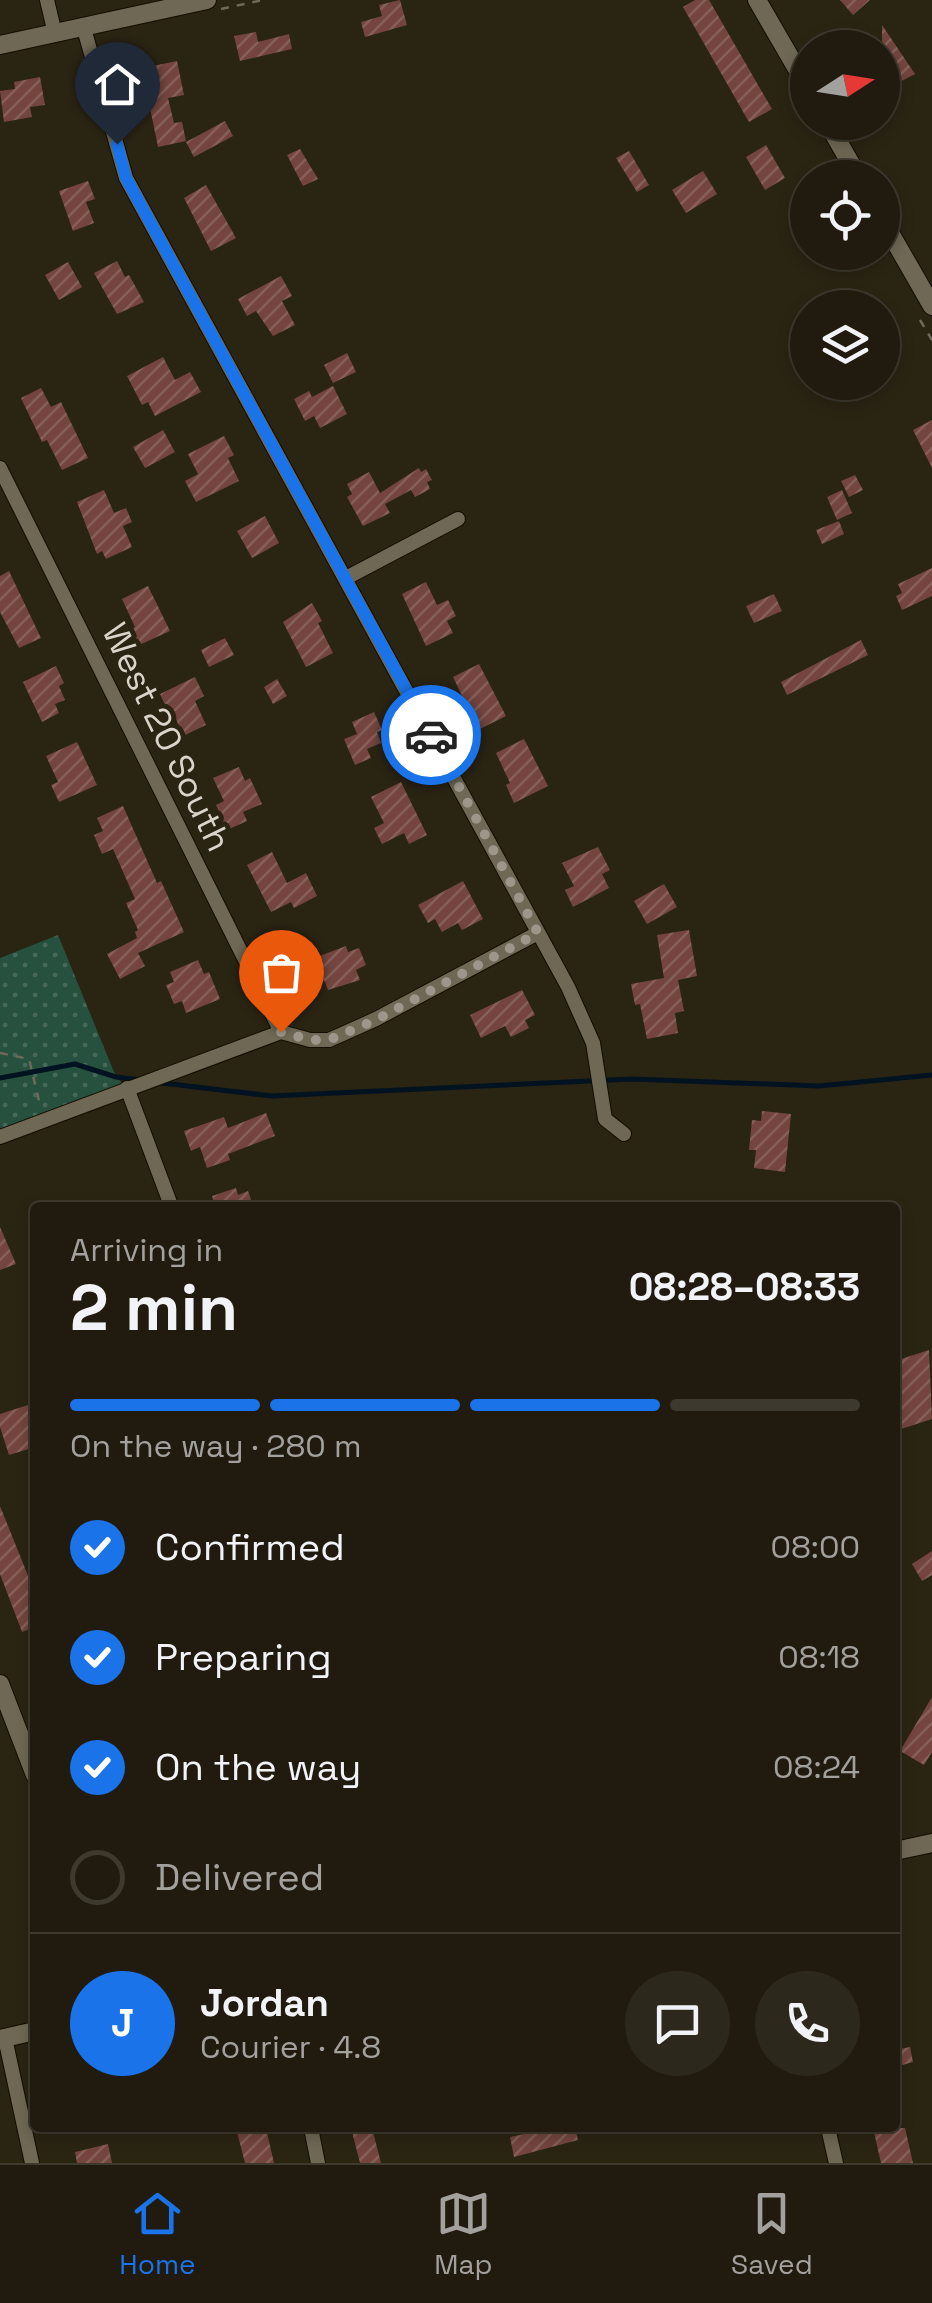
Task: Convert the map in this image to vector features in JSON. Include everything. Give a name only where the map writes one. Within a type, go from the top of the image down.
[{"type":"street","points":[[48,0],[55,34]]},
{"type":"street","points":[[0,45],[206,0]]},
{"type":"street","points":[[757,0],[790,57]]},
{"type":"street","points":[[83,25],[126,178],[568,986],[593,1043],[605,1119],[624,1134]]},
{"type":"street","points":[[900,250],[932,306]]},
{"type":"street","name":"West 20 South","points":[[0,468],[281,1032]]},
{"type":"street","points":[[346,578],[458,520]]},
{"type":"street","points":[[0,1137],[281,1032],[310,1040],[329,1040],[376,1020],[538,933]]},
{"type":"street","points":[[127,1088],[170,1202]]},
{"type":"street","points":[[0,1684],[28,1736]]},
{"type":"street","points":[[900,1849],[932,1843]]},
{"type":"street","points":[[30,2032],[3,2038],[32,2163]]},
{"type":"street","points":[[312,2132],[318,2163]]},
{"type":"street","points":[[829,2132],[836,2163]]},
{"type":"path","points":[[0,1053],[24,1056],[31,1066],[40,1105]]},
{"type":"green space","points":[[58,935],[116,1077],[127,1088],[0,1137],[0,958]]},
{"type":"building","points":[[400,0],[407,25],[365,37],[361,22],[382,16],[379,5]]},
{"type":"building","points":[[695,0],[709,0],[772,109],[749,122],[683,7]]},
{"type":"building","points":[[840,0],[870,0],[853,15]]},
{"type":"building","points":[[256,32],[258,42],[289,34],[292,49],[240,61],[234,36]]},
{"type":"building","points":[[900,52],[915,74],[900,82]]},
{"type":"building","points":[[177,61],[184,95],[168,98],[174,123],[182,122],[186,141],[158,147],[148,98],[154,97],[148,67]]},
{"type":"building","points":[[40,77],[45,105],[30,107],[32,117],[4,122],[0,91],[15,89],[14,82]]},
{"type":"building","points":[[225,121],[233,136],[194,157],[186,142]]},
{"type":"building","points":[[766,145],[785,178],[765,190],[746,157]]},
{"type":"building","points":[[300,149],[318,179],[303,186],[287,155]]},
{"type":"building","points":[[629,151],[649,185],[637,192],[616,158]]},
{"type":"building","points":[[703,171],[717,194],[686,213],[672,190]]},
{"type":"building","points":[[88,181],[95,199],[86,202],[94,223],[73,231],[59,191]]},
{"type":"building","points":[[206,185],[236,238],[211,251],[184,198]]},
{"type":"building","points":[[117,261],[144,302],[117,314],[94,273]]},
{"type":"building","points":[[68,262],[82,287],[59,300],[45,275]]},
{"type":"building","points":[[281,276],[292,296],[282,301],[295,325],[273,336],[256,311],[247,316],[238,299]]},
{"type":"building","points":[[347,353],[356,372],[333,383],[324,365]]},
{"type":"building","points":[[163,357],[175,380],[190,372],[201,392],[155,416],[148,402],[142,405],[127,376]]},
{"type":"building","points":[[333,386],[347,414],[320,428],[314,416],[305,421],[294,399],[309,391],[312,397]]},
{"type":"building","points":[[41,388],[51,407],[61,402],[88,458],[62,470],[47,440],[42,442],[21,398]]},
{"type":"building","points":[[932,420],[932,468],[913,430]]},
{"type":"building","points":[[163,430],[175,452],[145,468],[133,447]]},
{"type":"building","points":[[224,436],[234,455],[228,458],[239,481],[196,502],[185,481],[198,474],[188,454]]},
{"type":"building","points":[[419,468],[421,472],[426,469],[432,480],[427,482],[430,489],[415,497],[411,490],[385,504],[390,513],[363,526],[347,497],[352,494],[347,484],[369,472],[380,493]]},
{"type":"building","points":[[855,475],[863,490],[849,497],[841,481]]},
{"type":"building","points":[[104,490],[114,513],[126,508],[132,522],[123,526],[132,547],[106,559],[102,551],[97,554],[77,502]]},
{"type":"building","points":[[842,490],[852,513],[837,520],[827,497]]},
{"type":"building","points":[[265,516],[279,543],[252,558],[237,531]]},
{"type":"building","points":[[839,521],[844,534],[822,544],[816,530]]},
{"type":"building","points":[[932,568],[932,596],[902,610],[896,596],[902,593],[898,584]]},
{"type":"building","points":[[9,571],[41,638],[19,648],[0,612],[0,576]]},
{"type":"building","points":[[426,582],[437,605],[448,600],[456,616],[447,621],[453,633],[426,646],[402,594]]},
{"type":"building","points":[[148,586],[170,631],[137,646],[129,630],[135,627],[122,599]]},
{"type":"building","points":[[774,594],[782,611],[754,623],[746,606]]},
{"type":"building","points":[[312,603],[333,653],[306,667],[283,622]]},
{"type":"building","points":[[225,638],[234,655],[209,667],[201,650]]},
{"type":"building","points":[[861,640],[868,655],[787,695],[781,682]]},
{"type":"building","points":[[479,664],[506,716],[474,732],[462,709],[467,706],[453,677]]},
{"type":"building","points":[[56,666],[64,683],[59,686],[65,700],[55,704],[59,713],[42,722],[23,682]]},
{"type":"building","points":[[195,677],[204,696],[195,701],[206,725],[183,736],[171,707],[167,709],[160,694]]},
{"type":"building","points":[[277,679],[287,696],[273,704],[264,687]]},
{"type":"building","points":[[374,712],[382,730],[377,732],[381,743],[367,749],[371,758],[355,765],[344,739],[357,734],[352,722]]},
{"type":"building","points":[[524,739],[548,786],[514,803],[506,785],[510,783],[496,753]]},
{"type":"building","points":[[77,742],[97,785],[59,802],[51,785],[58,782],[46,756]]},
{"type":"building","points":[[239,767],[245,781],[250,778],[262,804],[243,812],[247,821],[227,830],[216,805],[224,801],[213,778]]},
{"type":"building","points":[[401,782],[427,835],[409,844],[404,833],[382,844],[374,828],[384,823],[371,797]]},
{"type":"building","points":[[123,806],[184,932],[138,953],[145,966],[120,979],[107,954],[137,938],[138,930],[126,903],[135,899],[113,849],[102,854],[94,835],[103,831],[97,818]]},
{"type":"building","points":[[598,847],[610,870],[602,874],[609,888],[573,907],[565,890],[574,886],[562,863]]},
{"type":"building","points":[[272,852],[287,883],[306,873],[317,896],[294,908],[291,902],[271,912],[247,865]]},
{"type":"building","points":[[463,881],[483,919],[462,930],[458,923],[442,932],[435,919],[428,923],[418,905]]},
{"type":"building","points":[[664,884],[677,907],[647,924],[634,901]]},
{"type":"building","points":[[689,930],[697,976],[678,980],[684,1011],[675,1013],[678,1033],[647,1039],[640,1004],[635,1005],[631,984],[664,978],[657,935]]},
{"type":"building","points":[[346,946],[348,952],[359,948],[366,965],[356,970],[360,980],[328,990],[324,980],[309,986],[298,957],[314,951],[317,957]]},
{"type":"building","points":[[198,960],[204,974],[209,972],[220,999],[186,1013],[182,1001],[174,1004],[166,985],[174,982],[170,972]]},
{"type":"building","points":[[522,990],[535,1015],[525,1020],[529,1028],[511,1037],[505,1026],[481,1038],[470,1015]]},
{"type":"building","points":[[762,1111],[791,1114],[785,1172],[754,1168],[756,1150],[749,1150],[752,1120],[761,1121]]},
{"type":"building","points":[[266,1113],[275,1136],[228,1154],[230,1160],[207,1168],[200,1147],[191,1151],[184,1131],[224,1117],[228,1128]]},
{"type":"building","points":[[236,1188],[238,1195],[248,1191],[252,1202],[214,1202],[212,1196]]},
{"type":"building","points":[[0,1227],[16,1264],[0,1270]]},
{"type":"building","points":[[929,1350],[932,1419],[900,1429],[900,1359]]},
{"type":"building","points":[[28,1405],[30,1449],[9,1455],[0,1414]]},
{"type":"building","points":[[0,1506],[30,1581],[30,1629],[22,1632],[0,1574]]},
{"type":"building","points":[[932,1551],[932,1575],[922,1581],[912,1564]]},
{"type":"building","points":[[932,1697],[932,1752],[924,1765],[900,1751]]},
{"type":"building","points":[[910,2047],[913,2062],[900,2066],[900,2049]]},
{"type":"building","points":[[900,2128],[905,2128],[913,2163],[881,2163],[874,2132],[900,2132]]},
{"type":"building","points":[[237,2132],[267,2132],[274,2163],[245,2163]]},
{"type":"building","points":[[352,2132],[373,2132],[381,2163],[360,2163]]},
{"type":"building","points":[[534,2132],[576,2132],[578,2140],[514,2157],[510,2137]]},
{"type":"building","points":[[108,2144],[112,2163],[77,2163],[75,2152]]},
{"type":"waterway","points":[[0,1078],[75,1064],[141,1080]]},
{"type":"waterway","points":[[162,1083],[272,1096],[632,1079],[819,1086],[932,1075]]},
{"type":"way so far","points":[[281,1032],[310,1040],[329,1040],[376,1020],[538,933],[431,735]]},
{"type":"route","points":[[117,144],[126,178],[431,735]]}]
